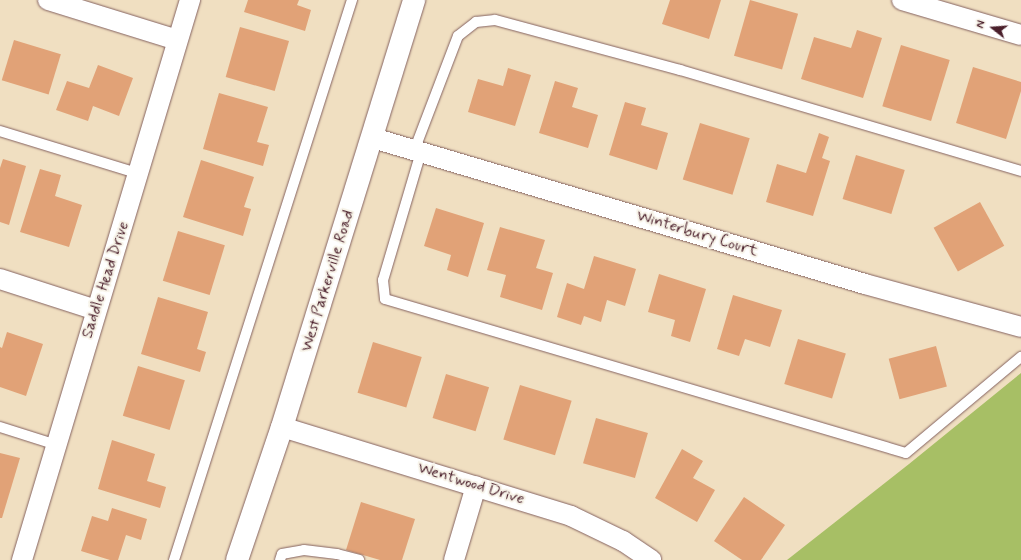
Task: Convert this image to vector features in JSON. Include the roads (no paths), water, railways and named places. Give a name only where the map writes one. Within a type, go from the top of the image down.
[{"type":"main road","name":"West Parkerville Road","points":[[237,560],[282,427],[373,138],[414,0]]},
{"type":"street","points":[[48,0],[177,40]]},
{"type":"street","name":"Saddle Head Drive","points":[[22,560],[54,444],[140,174],[177,40],[190,0]]},
{"type":"street","points":[[902,0],[1021,35]]},
{"type":"street","name":"Winterbury Court","points":[[373,138],[866,284],[1021,327]]},
{"type":"street","points":[[0,279],[96,310]]},
{"type":"street","name":"Wentwood Drive","points":[[282,427],[571,516],[622,541],[651,560]]},
{"type":"street","points":[[454,560],[476,486]]},
{"type":"lane","points":[[174,560],[352,0]]},
{"type":"lane","points":[[1021,171],[680,70],[495,20],[476,22],[458,36],[417,152],[383,280],[386,299],[906,453],[1021,357]]},
{"type":"lane","points":[[0,131],[140,174]]},
{"type":"lane","points":[[0,427],[54,444]]},
{"type":"lane","points":[[280,560],[282,554],[304,550],[337,554],[359,560]]}]
